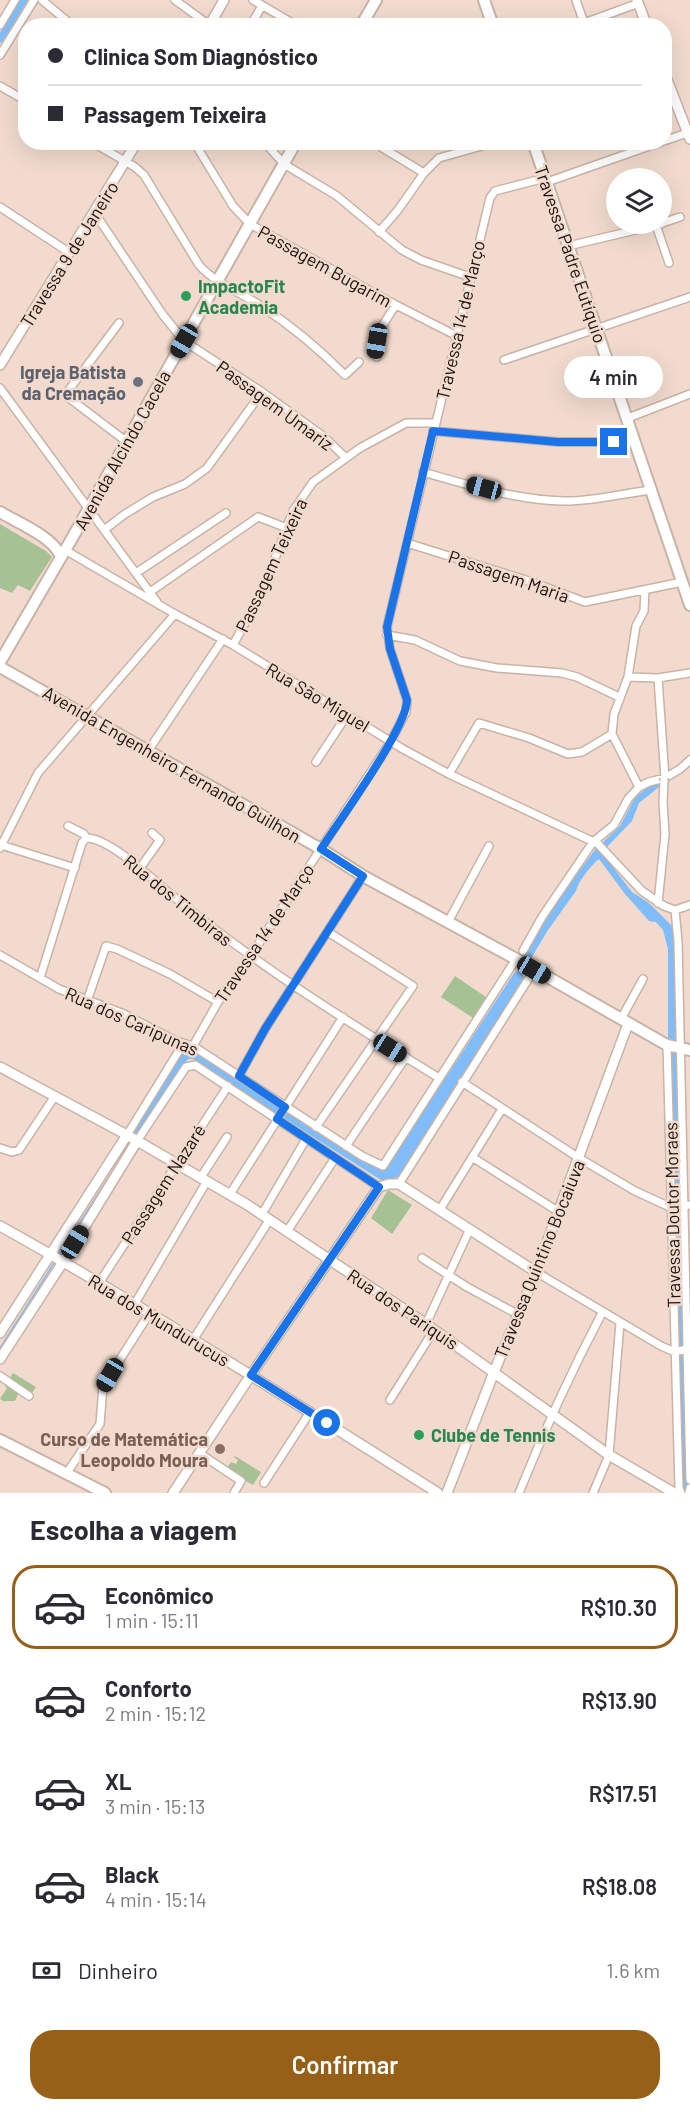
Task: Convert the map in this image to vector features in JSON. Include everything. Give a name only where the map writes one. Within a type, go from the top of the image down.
[{"type":"main road","points":[[366,18],[376,0]]},
{"type":"main road","points":[[484,0],[490,18]]},
{"type":"main road","name":"Avenida Alcindo Cacela","points":[[0,664],[292,150]]},
{"type":"main road","name":"Travessa Padre Eutíquio","points":[[536,150],[690,605]]},
{"type":"main road","name":"Rua São Miguel","points":[[0,512],[66,549]]},
{"type":"main road","name":"Rua São Miguel","points":[[47,539],[56,547],[66,549]]},
{"type":"main road","name":"Avenida Engenheiro Fernando Guilhon","points":[[0,664],[321,849],[363,876],[448,922],[519,955],[534,970],[667,1045],[685,1050]]},
{"type":"main road","points":[[0,1440],[105,1493]]},
{"type":"street","points":[[0,26],[15,0]]},
{"type":"street","points":[[23,18],[34,0]]},
{"type":"street","points":[[42,0],[63,18]]},
{"type":"street","points":[[175,0],[199,18]]},
{"type":"street","points":[[213,18],[224,0]]},
{"type":"street","points":[[253,0],[283,18]]},
{"type":"street","points":[[576,0],[583,18]]},
{"type":"street","points":[[598,18],[641,1],[645,18]]},
{"type":"street","points":[[255,18],[262,6]]},
{"type":"street","points":[[0,55],[18,26]]},
{"type":"street","points":[[0,86],[18,96]]},
{"type":"street","points":[[672,92],[689,135],[672,140]]},
{"type":"street","points":[[105,150],[135,167],[144,175],[199,266],[207,275],[260,305],[300,333],[345,375],[359,362]]},
{"type":"street","name":"Travessa 9 de Janeiro","points":[[0,365],[132,150]]},
{"type":"street","name":"Passagem Bugarim","points":[[199,150],[233,206],[250,224],[457,336]]},
{"type":"street","points":[[271,150],[284,164],[337,196],[402,250],[421,260],[470,277]]},
{"type":"street","points":[[386,150],[424,173]]},
{"type":"street","points":[[379,232],[424,173],[439,158],[468,150]]},
{"type":"street","points":[[546,180],[638,150]]},
{"type":"street","name":"Travessa 14 de Março","points":[[193,1046],[218,1002],[250,957],[391,741],[406,712],[407,700],[387,635],[389,617],[470,277],[492,194],[495,191],[546,180]]},
{"type":"street","points":[[0,207],[70,253]]},
{"type":"street","name":"Passagem Umariz","points":[[94,212],[163,315],[184,341],[262,392],[323,436],[345,458]]},
{"type":"street","points":[[672,220],[681,217]]},
{"type":"street","points":[[568,246],[618,234]]},
{"type":"street","points":[[662,234],[669,263]]},
{"type":"street","points":[[504,360],[690,297]]},
{"type":"street","points":[[377,357],[375,353],[377,341],[396,305]]},
{"type":"street","points":[[119,323],[65,395],[127,442]]},
{"type":"street","points":[[0,388],[158,604]]},
{"type":"street","points":[[104,530],[124,514],[153,497],[185,484],[207,468],[262,392]]},
{"type":"street","points":[[628,418],[690,394]]},
{"type":"street","name":"Passagem Teixeira","points":[[233,645],[263,590],[298,502],[313,482],[376,438],[406,423],[558,442],[635,442]]},
{"type":"street","points":[[423,472],[532,498],[566,501],[651,490]]},
{"type":"street","points":[[136,573],[226,513]]},
{"type":"street","points":[[150,592],[258,517],[287,528]]},
{"type":"street","name":"Passagem Maria","points":[[407,543],[529,580],[585,602],[682,582]]},
{"type":"street","name":"Rua São Miguel","points":[[66,549],[175,614],[223,639],[449,774],[598,845],[642,891],[658,903],[675,910]]},
{"type":"street","points":[[639,787],[612,734],[614,714],[628,677],[636,626],[644,611],[645,590]]},
{"type":"street","points":[[75,868],[1,847],[38,773],[175,614]]},
{"type":"street","points":[[387,635],[415,640],[460,661],[497,668],[562,673],[577,677],[619,697]]},
{"type":"street","name":"Passagem Teixeira","points":[[148,751],[223,639]]},
{"type":"street","points":[[628,677],[658,678],[690,673]]},
{"type":"street","points":[[658,678],[665,834],[658,903]]},
{"type":"street","points":[[316,762],[347,715]]},
{"type":"street","points":[[449,774],[479,723],[529,738],[568,754],[582,752],[612,734]]},
{"type":"street","points":[[439,1078],[542,917],[614,825],[628,800],[639,787],[664,779],[690,760]]},
{"type":"street","name":"Rua dos Timbiras","points":[[68,826],[84,834],[86,838],[99,841],[140,868],[250,957],[439,1078]]},
{"type":"street","points":[[140,868],[160,840],[153,833]]},
{"type":"street","points":[[40,978],[82,843],[86,838]]},
{"type":"street","points":[[448,922],[489,846]]},
{"type":"street","points":[[239,1076],[265,1029],[363,876]]},
{"type":"street","points":[[675,910],[690,905]]},
{"type":"street","name":"Travessa Doutor Moraes","points":[[675,910],[685,1050],[690,1480]]},
{"type":"street","points":[[316,1127],[375,1038],[412,989],[412,984],[328,932]]},
{"type":"street","points":[[87,1001],[106,946],[170,974],[218,1002]]},
{"type":"street","name":"Rua dos Caripunas","points":[[0,955],[87,1001],[124,1014],[183,1044],[193,1046],[316,1127],[384,1167],[439,1078]]},
{"type":"street","points":[[399,1184],[534,970]]},
{"type":"street","points":[[625,1022],[643,979]]},
{"type":"street","points":[[230,1194],[343,1017]]},
{"type":"street","name":"Travessa Quintino Bocaiuva","points":[[447,1493],[494,1372],[537,1272],[625,1022]]},
{"type":"street","points":[[0,1333],[127,1136],[183,1044]]},
{"type":"street","name":"Travessa Doutor Moraes","points":[[667,1045],[679,1488],[681,1493]]},
{"type":"street","points":[[346,1146],[406,1057]]},
{"type":"street","name":"Rua dos Pariquis","points":[[0,1066],[176,1163],[266,1216],[430,1327],[609,1455],[674,1493]]},
{"type":"street","name":"Rua dos Caripunas","points":[[137,1142],[186,1067],[197,1066],[379,1187]]},
{"type":"street","points":[[462,1082],[579,1158],[635,1191],[672,1208],[687,1206]]},
{"type":"street","name":"Passagem Nazaré","points":[[99,1283],[228,1086]]},
{"type":"street","points":[[0,1148],[12,1152],[19,1150],[55,1096]]},
{"type":"street","points":[[439,1211],[502,1109]]},
{"type":"street","points":[[134,1305],[227,1137]]},
{"type":"street","points":[[193,1340],[266,1216],[306,1139]]},
{"type":"street","points":[[0,1359],[137,1142]]},
{"type":"street","points":[[472,1156],[559,1212]]},
{"type":"street","points":[[288,1230],[335,1158]]},
{"type":"street","points":[[173,1493],[379,1187],[388,1184],[399,1184],[469,1231],[602,1313],[661,1346],[675,1352],[689,1349]]},
{"type":"street","name":"Rua dos Mundurucus","points":[[0,1226],[251,1375],[438,1493]]},
{"type":"street","points":[[390,1400],[430,1327],[448,1275],[469,1231]]},
{"type":"street","points":[[422,1258],[519,1315]]},
{"type":"street","points":[[519,1493],[551,1413],[602,1313]]},
{"type":"street","points":[[66,1474],[100,1424],[103,1386],[149,1314]]},
{"type":"street","points":[[593,1493],[609,1455],[620,1323]]},
{"type":"street","points":[[0,1376],[29,1396]]},
{"type":"street","points":[[264,1483],[310,1412]]},
{"type":"street","points":[[199,1453],[241,1481],[234,1493]]},
{"type":"street","points":[[689,1493],[690,1488]]},
{"type":"green space","points":[[0,524],[46,551],[52,557],[30,591],[18,585],[12,593],[0,588]]},
{"type":"green space","points":[[455,976],[486,997],[473,1018],[441,997]]},
{"type":"green space","points":[[388,1190],[412,1205],[392,1234],[371,1218]]},
{"type":"green space","points":[[13,1373],[36,1387],[30,1396],[20,1390],[15,1401],[5,1402],[0,1399]]},
{"type":"green space","points":[[235,1456],[261,1472],[253,1485],[226,1470],[231,1462],[236,1464],[238,1460]]},
{"type":"water","points":[[661,781],[659,787],[639,803],[632,821],[606,848],[601,844],[620,826],[634,799],[650,785]]},
{"type":"water","points":[[597,847],[604,851],[603,854],[632,892],[649,903],[676,930],[678,1043],[668,1041],[668,949],[663,930],[656,922],[649,921],[599,859],[582,879],[530,960],[523,957],[560,897]]},
{"type":"water","points":[[518,971],[523,974],[523,983],[400,1176],[384,1182],[282,1117],[286,1111],[381,1169],[386,1167],[514,973]]},
{"type":"water","points":[[188,1046],[280,1107],[275,1114],[193,1059],[188,1059],[138,1136],[133,1133],[174,1067],[179,1054]]},
{"type":"water","points":[[671,1058],[678,1060],[682,1203],[674,1203]]},
{"type":"water","points":[[677,1211],[682,1211],[686,1345],[679,1345]]},
{"type":"water","points":[[687,1359],[689,1491],[683,1490],[679,1360]]},
{"type":"waterway","points":[[0,39],[24,0]]},
{"type":"waterway","points":[[673,1043],[674,1068]]},
{"type":"waterway","points":[[58,1256],[129,1146]]},
{"type":"waterway","points":[[0,1348],[54,1263]]},
{"type":"waterway","points":[[682,1337],[683,1368]]},
{"type":"place","name":"ImpactoFit Academia","points":[[186,296]]},
{"type":"place","name":"Igreja Batista da Cremação","points":[[138,382]]},
{"type":"place","name":"Clube de Tennis","points":[[419,1435]]},
{"type":"place","name":"Curso de Matemática Leopoldo Moura","points":[[220,1449]]},
{"type":"route","points":[[327,1423],[251,1375],[379,1187],[277,1119],[285,1107],[239,1076],[265,1029],[363,876],[321,849],[391,741],[406,712],[407,700],[390,649],[387,627],[433,431],[558,442],[614,442]]}]
